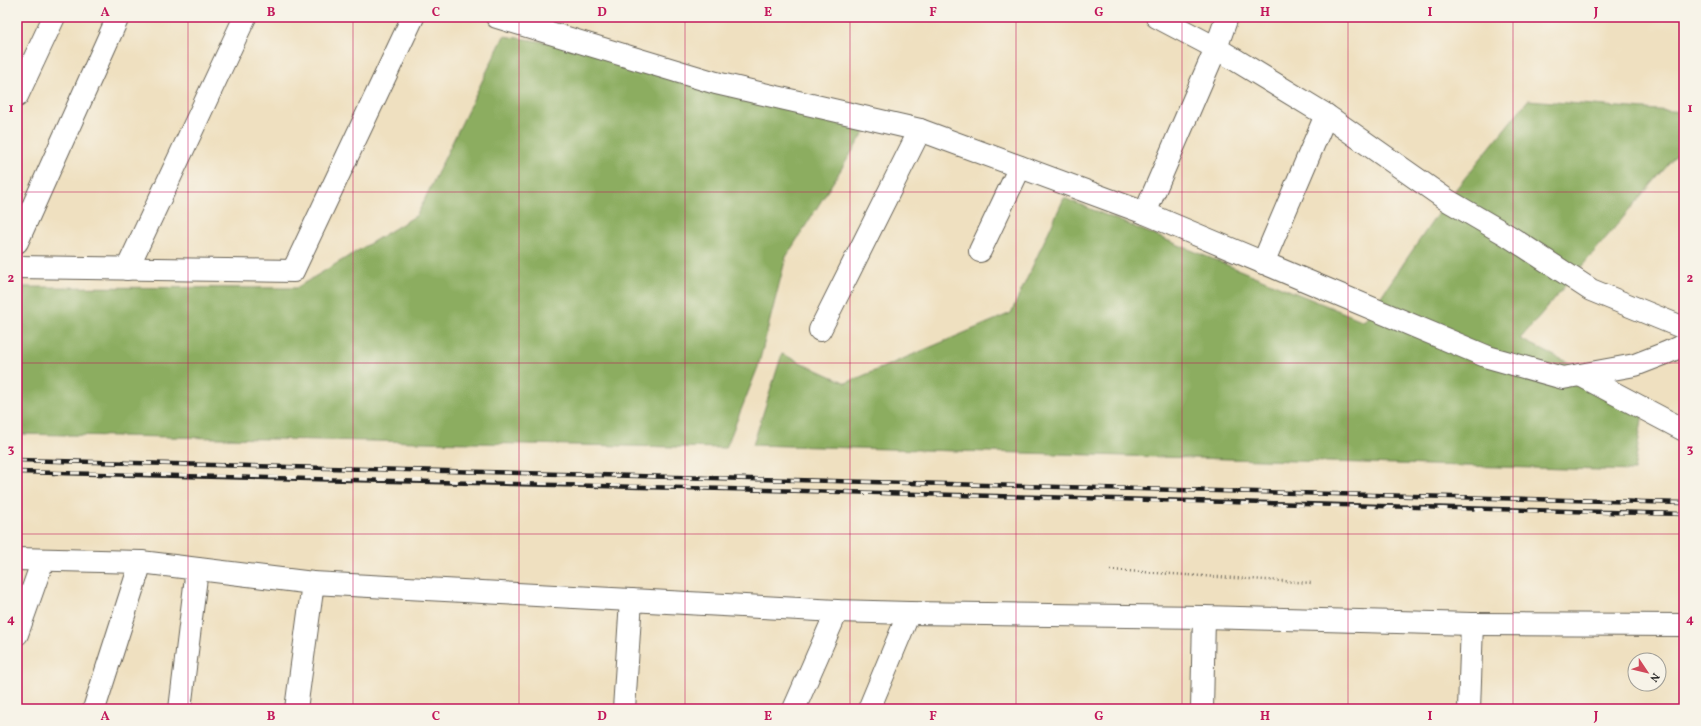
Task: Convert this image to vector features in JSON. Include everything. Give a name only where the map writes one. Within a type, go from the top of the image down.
[{"type":"street","points":[[17,96],[54,17]]},
{"type":"street","points":[[17,242],[118,17]]},
{"type":"street","points":[[127,269],[246,17]]},
{"type":"street","points":[[17,267],[293,271],[413,17]]},
{"type":"street","points":[[497,17],[716,83],[920,130],[1145,213],[1488,357],[1563,378],[1635,365],[1684,345]]},
{"type":"street","points":[[1158,17],[1216,48],[1326,115],[1447,200],[1507,235],[1591,290],[1684,328]]},
{"type":"street","points":[[1145,213],[1216,48],[1227,17]]},
{"type":"street","points":[[1263,263],[1326,115]]},
{"type":"street","points":[[820,330],[920,130]]},
{"type":"street","points":[[980,251],[1020,167]]},
{"type":"street","points":[[1580,375],[1684,430]]},
{"type":"street","points":[[17,559],[141,562],[313,583],[909,613],[1204,617],[1472,624],[1684,625]]},
{"type":"street","points":[[17,634],[43,560]]},
{"type":"street","points":[[94,709],[141,562]]},
{"type":"street","points":[[180,709],[198,569]]},
{"type":"street","points":[[296,709],[313,583]]},
{"type":"street","points":[[624,709],[631,600]]},
{"type":"street","points":[[794,709],[836,610]]},
{"type":"street","points":[[869,709],[909,613]]},
{"type":"street","points":[[1202,709],[1204,617]]},
{"type":"street","points":[[1470,709],[1472,624]]},
{"type":"path","points":[[1110,570],[1312,583]]},
{"type":"green space","points":[[504,36],[613,52],[867,128],[786,257],[758,367],[726,448],[17,434],[17,287],[296,288],[417,215]]},
{"type":"green space","points":[[1528,100],[1684,112],[1684,146],[1520,339],[1645,400],[1634,471],[753,445],[782,354],[846,383],[1011,313],[1064,198],[1364,321],[1447,200]]},
{"type":"railway","points":[[17,460],[1684,503]]},
{"type":"railway","points":[[17,472],[434,481],[1684,514]]}]
